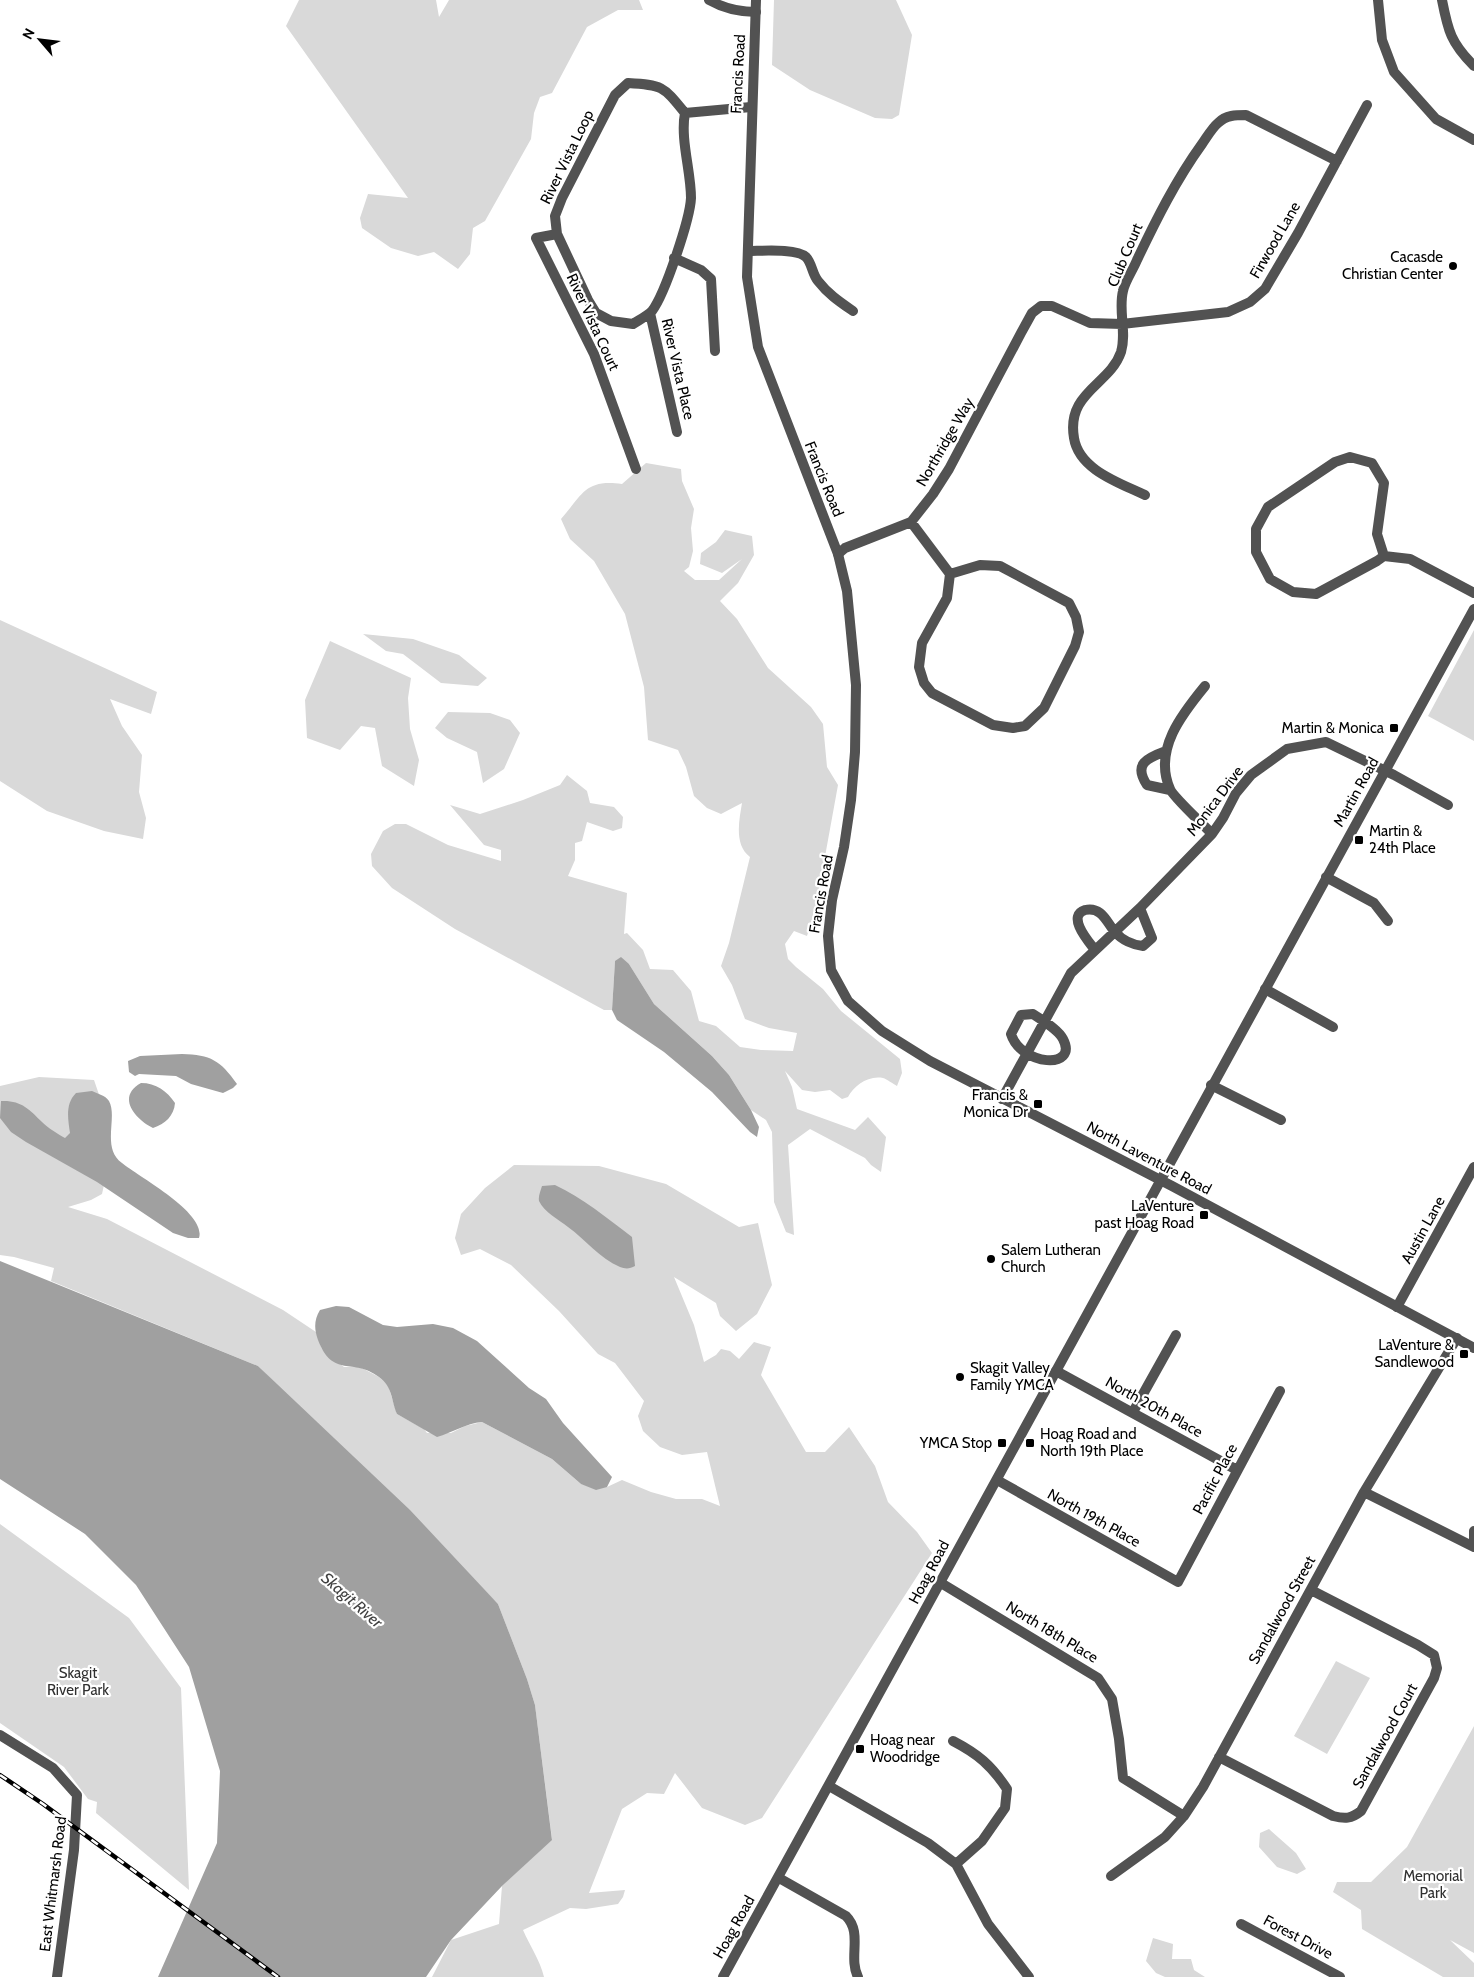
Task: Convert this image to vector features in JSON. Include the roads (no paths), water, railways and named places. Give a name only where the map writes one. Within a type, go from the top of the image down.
[{"type":"street","points":[[709,0],[720,6],[742,12],[756,12]]},
{"type":"street","name":"Francis Road","points":[[756,0],[751,107],[747,277],[758,347],[838,554],[847,591],[856,695],[855,752],[851,800],[844,847],[832,900],[828,936],[831,970]]},
{"type":"street","points":[[1378,0],[1382,40],[1394,72],[1436,119],[1474,140]]},
{"type":"street","points":[[1442,0],[1447,27],[1456,47],[1474,66]]},
{"type":"street","name":"River Vista Loop","points":[[650,313],[633,324],[611,321],[596,313],[557,234],[555,216],[562,198],[615,94],[628,83],[651,84],[668,91],[684,113]]},
{"type":"street","name":"Firwood Lane","points":[[1041,306],[1052,306],[1090,323],[1122,324],[1228,312],[1250,302],[1265,289],[1367,105]]},
{"type":"street","points":[[650,313],[657,303],[674,258],[687,221],[691,198],[684,113],[751,107]]},
{"type":"street","name":"Club Court","points":[[1145,495],[1094,468],[1082,458],[1074,439],[1073,415],[1087,392],[1111,367],[1121,352],[1124,334],[1122,324],[1123,292],[1148,236],[1173,190],[1218,122],[1230,115],[1246,115],[1337,161]]},
{"type":"street","name":"River Vista Court","points":[[557,234],[536,238],[594,354],[636,469]]},
{"type":"street","points":[[748,251],[791,252],[805,256],[812,267],[816,279],[831,296],[853,311]]},
{"type":"street","points":[[674,258],[701,270],[711,279],[715,351]]},
{"type":"street","name":"Northridge Way","points":[[911,522],[933,494],[949,469],[1028,320],[1032,313],[1041,306]]},
{"type":"street","name":"River Vista Place","points":[[650,313],[677,432]]},
{"type":"street","points":[[1384,556],[1377,534],[1384,483],[1372,463],[1350,457],[1335,462],[1268,507],[1256,528],[1256,552],[1270,579],[1293,592],[1316,594],[1384,556],[1410,559],[1474,593]]},
{"type":"street","points":[[838,554],[845,548],[911,522],[950,574],[947,598],[922,643],[919,667],[924,683],[932,693],[993,725],[1013,728],[1025,726],[1044,708],[1075,646],[1079,632],[1076,617],[1069,603],[1000,566],[980,564],[950,574]]},
{"type":"street","name":"Martin Road","points":[[1160,1180],[1474,609]]},
{"type":"street","points":[[1205,686],[1187,709],[1169,740],[1166,751],[1166,770],[1170,790],[1212,834]]},
{"type":"street","name":"Monica Drive","points":[[1002,1099],[1071,973],[1140,908],[1212,834],[1236,793],[1251,775],[1287,749],[1326,742],[1384,770],[1448,805]]},
{"type":"street","points":[[1166,751],[1148,758],[1142,766],[1141,776],[1147,785],[1170,790]]},
{"type":"street","points":[[1326,877],[1374,903],[1388,921]]},
{"type":"street","points":[[1095,950],[1083,936],[1078,924],[1080,914],[1084,910],[1094,910],[1101,914],[1109,920],[1114,931],[1133,945],[1143,946],[1152,938],[1140,908]]},
{"type":"street","name":"North Laventure Road","points":[[831,970],[848,1001],[882,1030],[930,1061],[1160,1180],[1474,1348]]},
{"type":"street","points":[[1264,989],[1333,1027]]},
{"type":"street","points":[[1033,1014],[1058,1032],[1064,1040],[1066,1049],[1063,1056],[1056,1061],[1048,1061],[1026,1054],[1013,1041],[1012,1034],[1021,1015],[1033,1014]]},
{"type":"street","points":[[1211,1085],[1281,1120]]},
{"type":"street","name":"Austin Lane","points":[[1398,1307],[1474,1167]]},
{"type":"street","name":"Hoag Road","points":[[723,1977],[941,1583],[1160,1180]]},
{"type":"street","points":[[1133,1412],[1176,1335]]},
{"type":"street","name":"Sandalwood Street","points":[[1111,1876],[1164,1836],[1184,1816],[1203,1787],[1364,1492],[1457,1338]]},
{"type":"street","name":"North 20th Place","points":[[1056,1371],[1237,1470]]},
{"type":"street","name":"Pacific Place","points":[[1178,1582],[1280,1391]]},
{"type":"street","name":"North 19th Place","points":[[996,1480],[1178,1582]]},
{"type":"street","points":[[1364,1492],[1474,1545],[1474,1532]]},
{"type":"street","name":"North 18th Place","points":[[941,1583],[1098,1678],[1112,1699],[1123,1778],[1184,1816]]},
{"type":"street","name":"Sandalwood Court","points":[[1219,1757],[1333,1816],[1346,1819],[1353,1817],[1361,1811],[1434,1678],[1437,1668],[1434,1655],[1418,1644],[1311,1590]]},
{"type":"street","name":"East Whitmarsh Road","points":[[0,1735],[53,1768],[77,1795],[74,1850],[57,1977]]},
{"type":"street","points":[[952,1741],[971,1750],[986,1762],[1007,1789],[1005,1808],[982,1841],[956,1864]]},
{"type":"street","points":[[829,1786],[928,1842],[956,1864],[988,1924],[1029,1977]]},
{"type":"street","points":[[779,1878],[846,1916],[853,1923],[855,1934],[853,1962],[858,1977]]},
{"type":"street","name":"Forest Drive","points":[[1241,1924],[1340,1977]]},
{"type":"water","points":[[621,957],[629,964],[654,1004],[712,1056],[729,1075],[751,1110],[759,1127],[757,1137],[712,1092],[664,1052],[617,1020],[612,1010],[615,961]]},
{"type":"water","points":[[182,1054],[214,1060],[225,1069],[237,1084],[223,1093],[191,1084],[176,1076],[139,1074],[135,1076],[129,1072],[128,1061],[140,1056]]},
{"type":"water","points":[[141,1083],[152,1084],[161,1088],[175,1103],[173,1112],[168,1119],[153,1128],[140,1119],[129,1101],[134,1089]]},
{"type":"water","points":[[92,1091],[109,1101],[112,1115],[112,1149],[116,1157],[183,1207],[199,1228],[199,1238],[188,1238],[173,1233],[97,1182],[26,1142],[11,1132],[0,1118],[1,1101],[14,1102],[29,1109],[47,1126],[65,1138],[70,1133],[68,1112],[70,1102],[76,1093]]},
{"type":"water","points":[[555,1185],[585,1202],[632,1237],[635,1266],[626,1268],[612,1263],[544,1209],[539,1201],[542,1186]]},
{"type":"water","name":"Skagit River","points":[[0,1261],[258,1366],[410,1510],[498,1604],[535,1705],[552,1840],[502,1886],[451,1940],[426,1977],[158,1977],[217,1843],[220,1771],[189,1667],[136,1585],[85,1534],[0,1479]]},
{"type":"water","points":[[336,1306],[349,1307],[383,1325],[397,1327],[433,1324],[453,1328],[477,1341],[529,1388],[546,1399],[563,1423],[612,1477],[607,1487],[596,1490],[581,1484],[552,1459],[482,1422],[470,1424],[437,1437],[397,1414],[389,1389],[384,1381],[370,1371],[337,1364],[324,1352],[316,1332],[317,1317],[320,1310]]},
{"type":"railway","points":[[0,1775],[43,1804],[278,1977]]},
{"type":"place","name":"Cacasde Christian Center","points":[[1453,266]]},
{"type":"place","name":"Martin & Monica","points":[[1394,728]]},
{"type":"place","name":"Martin & 24th Place","points":[[1359,840]]},
{"type":"place","name":"Francis & Monica Dr","points":[[1038,1104]]},
{"type":"place","name":"LaVenture past Hoag Road","points":[[1204,1215]]},
{"type":"place","name":"Salem Lutheran Church","points":[[991,1259]]},
{"type":"place","name":"LaVenture & Sandlewood","points":[[1464,1354]]},
{"type":"place","name":"Skagit Valley Family YMCA","points":[[960,1377]]},
{"type":"place","name":"YMCA Stop","points":[[1002,1443]]},
{"type":"place","name":"Hoag Road and North 19th Place","points":[[1030,1443]]},
{"type":"place","name":"Hoag near Woodridge","points":[[860,1749]]},
{"type":"park label","name":"Skagit River Park","points":[[78,1682]]},
{"type":"park label","name":"Memorial Park","points":[[1433,1884]]}]
